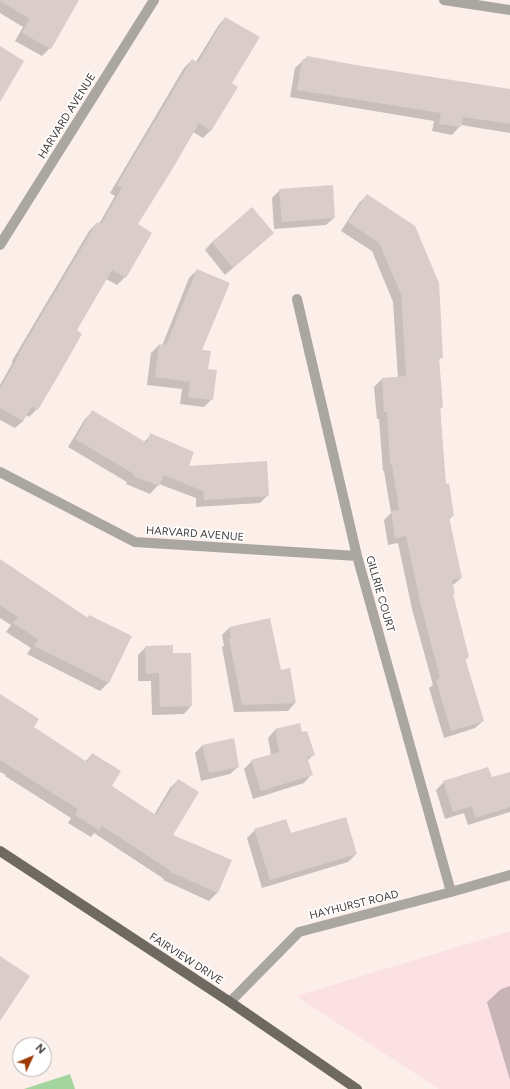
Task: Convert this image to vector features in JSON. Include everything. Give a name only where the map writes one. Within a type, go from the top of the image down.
[{"type":"main road","name":"FAIRVIEW DRIVE","points":[[0,851],[230,1002],[357,1089]]},
{"type":"street","name":"HARVARD AVENUE","points":[[0,245],[154,0]]},
{"type":"street","points":[[444,0],[510,10]]},
{"type":"street","name":"GILLRIE COURT","points":[[297,299],[357,556],[451,892]]},
{"type":"street","name":"HARVARD AVENUE","points":[[0,472],[135,542],[357,556]]},
{"type":"street","name":"HAYHURST ROAD","points":[[230,1002],[299,932],[510,875]]},
{"type":"shaded area","points":[[510,931],[510,1089],[439,1089],[296,996]]},
{"type":"green space","points":[[70,1074],[75,1089],[24,1089]]},
{"type":"building","points":[[0,0],[79,0],[51,49],[22,33],[30,19]]},
{"type":"building","points":[[225,17],[260,37],[232,83],[238,87],[211,131],[199,123],[138,224],[152,233],[126,278],[112,270],[77,330],[82,334],[38,410],[32,406],[23,421],[0,408],[0,389],[19,353],[97,222],[101,224],[122,188],[117,185],[192,59],[198,63]]},
{"type":"building","points":[[0,46],[24,61],[0,102]]},
{"type":"building","points":[[307,56],[510,89],[510,124],[463,117],[461,127],[439,124],[441,113],[297,90],[302,59],[306,60]]},
{"type":"building","points":[[333,185],[335,218],[282,222],[279,189]]},
{"type":"building","points":[[367,194],[415,226],[439,283],[443,358],[439,358],[443,407],[440,407],[446,484],[449,483],[454,516],[449,517],[462,578],[452,580],[455,594],[453,594],[469,657],[465,658],[484,721],[451,731],[436,680],[440,678],[420,601],[406,536],[395,538],[391,511],[399,510],[392,464],[390,464],[387,412],[384,412],[382,378],[406,376],[401,294],[379,243],[348,222]]},
{"type":"building","points":[[252,207],[274,233],[233,268],[212,242]]},
{"type":"building","points":[[197,269],[230,283],[202,350],[211,351],[208,369],[217,370],[213,400],[188,397],[190,382],[155,377],[159,344],[166,345]]},
{"type":"building","points":[[92,410],[147,443],[150,433],[194,452],[189,466],[267,461],[269,496],[204,500],[203,491],[164,475],[159,486],[133,476],[134,474],[75,439]]},
{"type":"building","points":[[0,559],[88,618],[89,615],[132,636],[109,683],[34,646],[38,639],[13,623],[18,617],[0,605]]},
{"type":"building","points":[[270,618],[281,670],[290,668],[296,703],[242,705],[229,639],[231,638],[229,627]]},
{"type":"building","points":[[173,645],[173,653],[191,653],[192,706],[160,707],[159,673],[146,674],[145,646]]},
{"type":"building","points":[[0,694],[39,719],[34,727],[87,762],[92,753],[121,771],[112,786],[156,815],[178,779],[199,792],[173,835],[232,860],[218,893],[170,872],[171,871],[102,826],[99,830],[75,815],[78,809],[0,760]]},
{"type":"building","points":[[300,723],[302,732],[307,731],[315,755],[307,757],[313,775],[261,791],[251,760],[279,752],[275,729]]},
{"type":"building","points":[[234,738],[239,767],[209,773],[202,745]]},
{"type":"building","points":[[488,767],[492,777],[510,772],[510,807],[475,818],[472,806],[453,812],[443,781]]},
{"type":"building","points":[[346,817],[357,854],[270,880],[254,829],[286,819],[291,833]]},
{"type":"building","points":[[0,956],[30,976],[0,1021]]}]
